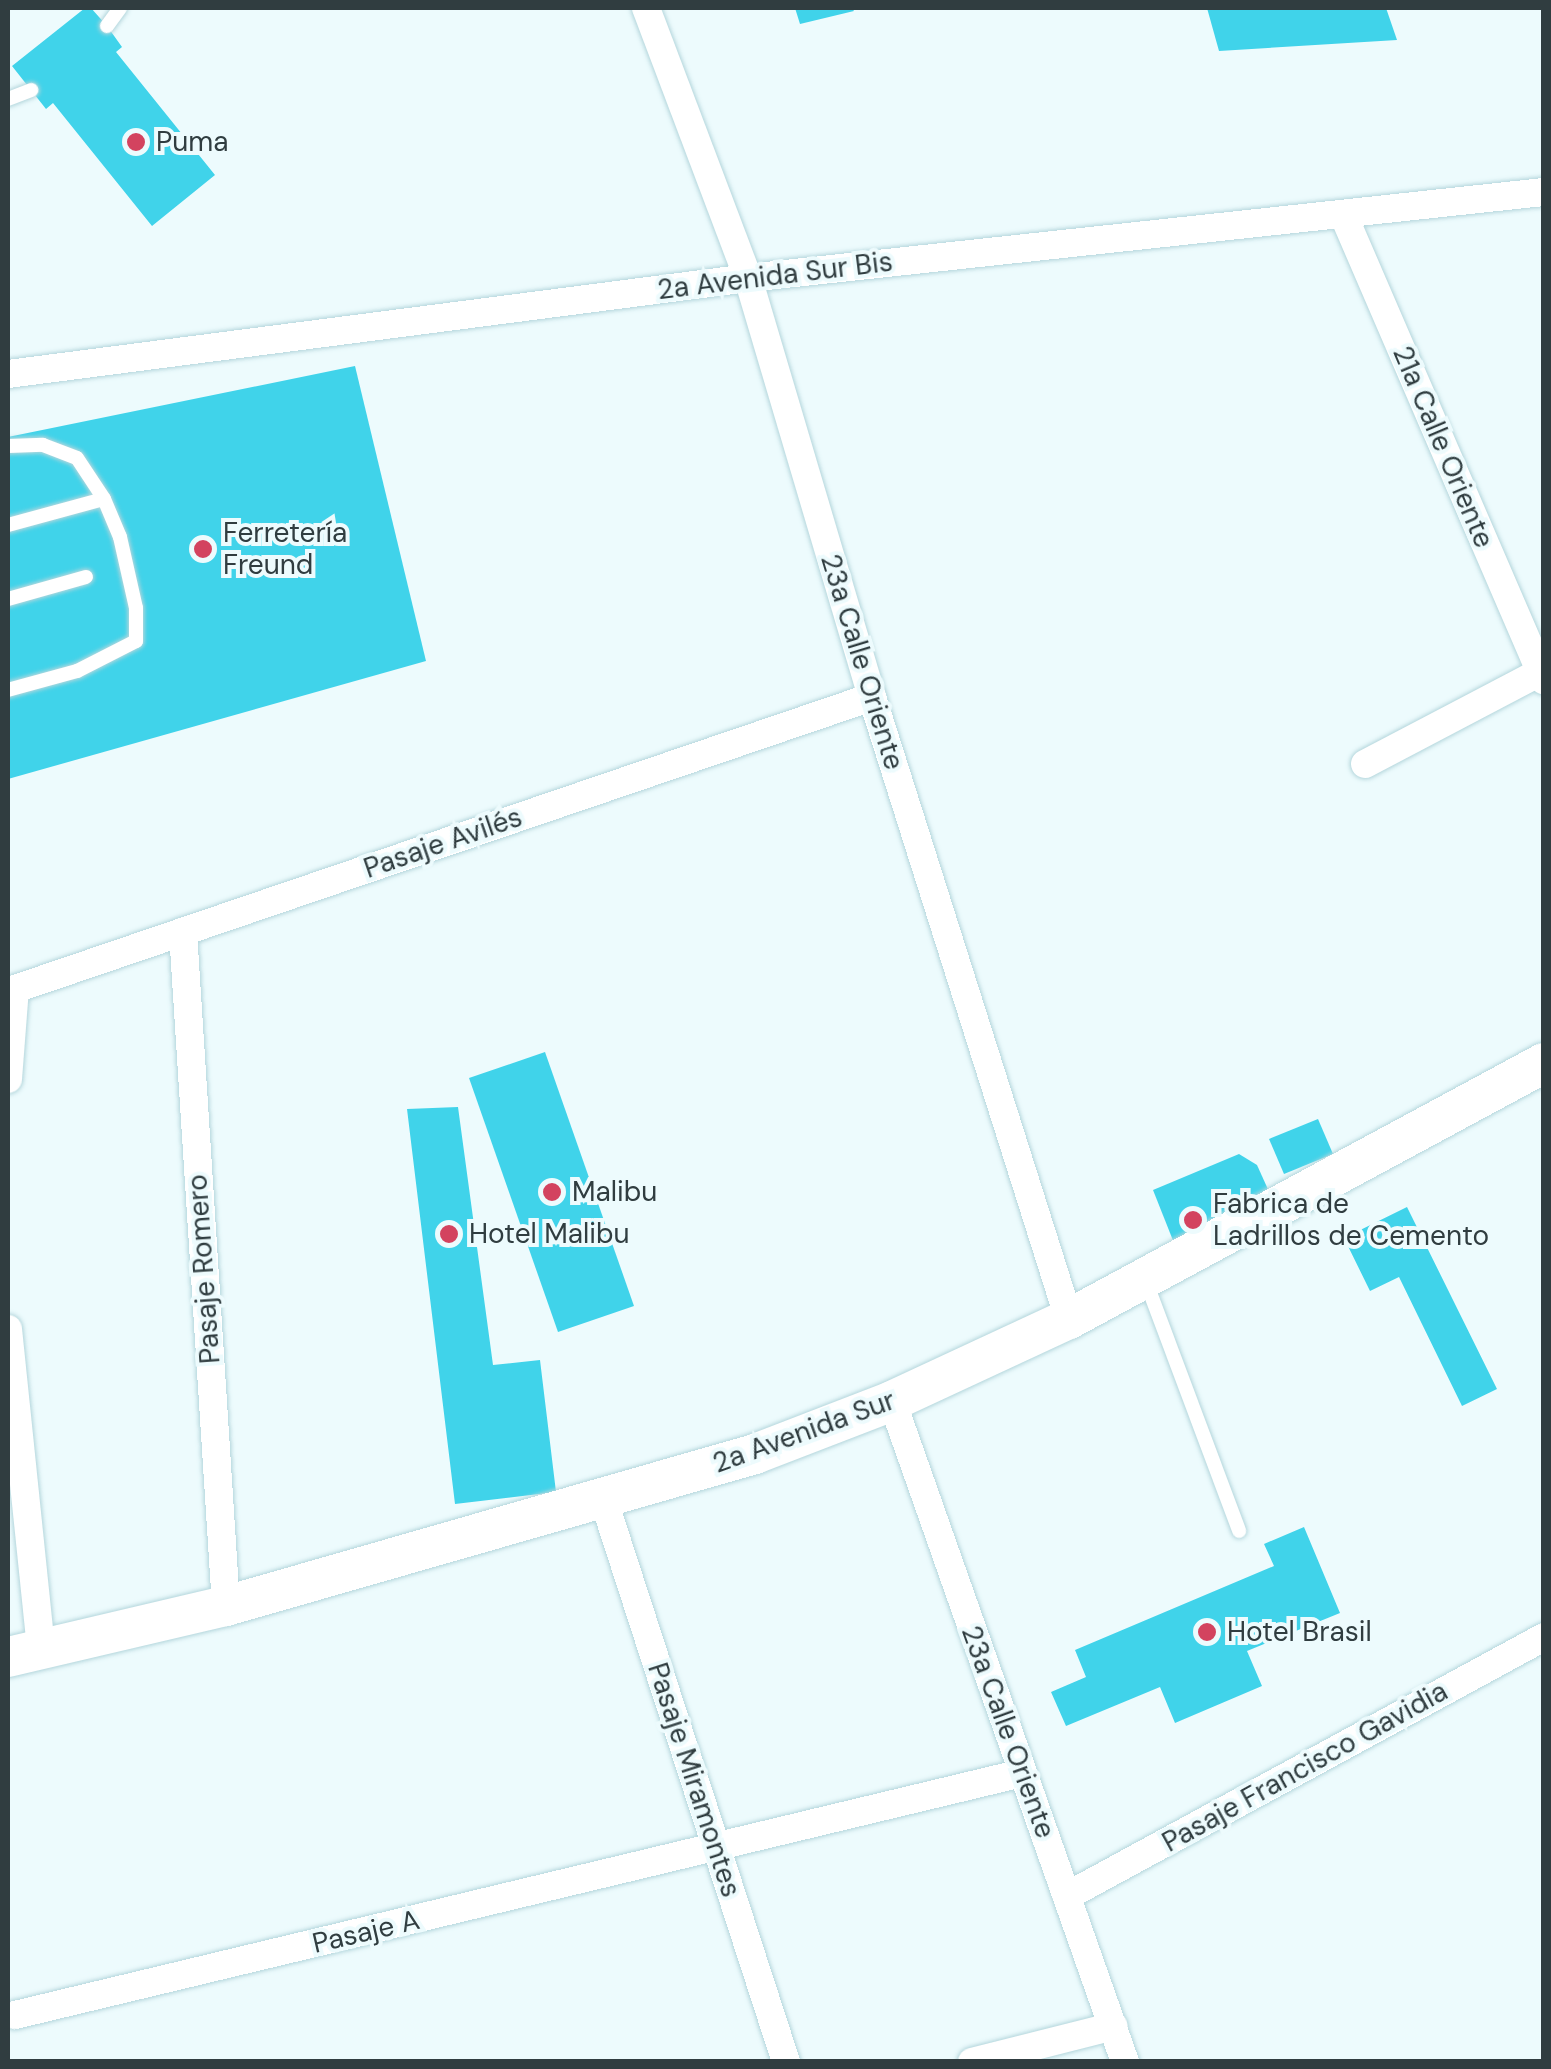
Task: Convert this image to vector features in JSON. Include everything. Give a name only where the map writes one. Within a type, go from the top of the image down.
[{"type":"street","name":"23a Calle Oriente","points":[[646,8],[748,278],[872,697],[1069,1319]]},
{"type":"street","name":"2a Avenida Sur Bis","points":[[8,374],[748,278],[1544,192]]},
{"type":"street","name":"21a Calle Oriente","points":[[1343,214],[1542,674]]},
{"type":"street","points":[[1364,764],[1542,674]]},
{"type":"street","name":"Pasaje Avilés","points":[[8,1079],[15,989],[872,697]]},
{"type":"street","name":"Pasaje Romero","points":[[183,932],[226,1606]]},
{"type":"street","name":"2a Avenida Sur","points":[[24,1653],[226,1606],[755,1454],[892,1401],[1069,1319],[1544,1063]]},
{"type":"street","points":[[8,1329],[24,1653]]},
{"type":"street","name":"23a Calle Oriente","points":[[892,1401],[1125,2062]]},
{"type":"street","name":"Pasaje Miramontes","points":[[603,1498],[786,2062]]},
{"type":"street","name":"Pasaje Francisco Gavidia","points":[[1067,1896],[1544,1636]]},
{"type":"street","name":"Pasaje A","points":[[15,2015],[717,1850],[1022,1773]]},
{"type":"street","points":[[972,2062],[1114,2026]]},
{"type":"lane","points":[[107,26],[120,8]]},
{"type":"lane","points":[[8,99],[31,90]]},
{"type":"lane","points":[[8,446],[43,445],[77,458],[104,499],[124,554],[136,608],[136,642],[77,672],[8,690]]},
{"type":"lane","points":[[8,525],[104,499]]},
{"type":"lane","points":[[8,599],[86,576]]},
{"type":"lane","points":[[1145,1278],[1239,1531]]},
{"type":"building","name":"Puma","points":[[85,8],[91,8],[107,26],[122,47],[116,52],[215,175],[152,226],[53,103],[46,109],[12,66]]},
{"type":"building","points":[[795,8],[852,8],[854,11],[800,24]]},
{"type":"building","points":[[1207,8],[1386,8],[1397,40],[1219,51]]},
{"type":"building","name":"Ferretería Freund","points":[[355,366],[426,661],[8,779],[8,437]]},
{"type":"building","name":"Malibu","points":[[545,1052],[634,1306],[558,1332],[469,1078]]},
{"type":"building","name":"Hotel Malibu","points":[[458,1107],[493,1365],[540,1360],[556,1492],[455,1504],[407,1109]]},
{"type":"building","points":[[1318,1119],[1333,1154],[1284,1174],[1269,1139]]},
{"type":"building","name":"Fabrica de Ladrillos de Cemento","points":[[1239,1154],[1257,1165],[1271,1196],[1174,1243],[1153,1190]]},
{"type":"building","points":[[1407,1207],[1497,1389],[1462,1406],[1399,1277],[1370,1291],[1344,1238]]},
{"type":"building","name":"Hotel Brasil","points":[[1304,1527],[1340,1613],[1247,1651],[1262,1686],[1175,1723],[1160,1687],[1066,1726],[1051,1692],[1086,1677],[1075,1650],[1274,1566],[1264,1544]]},
{"type":"place","name":"Puma","points":[[136,142]]},
{"type":"place","name":"Ferretería Freund","points":[[203,549]]},
{"type":"place","name":"Malibu","points":[[552,1192]]},
{"type":"place","name":"Fabrica de Ladrillos de Cemento","points":[[1193,1220]]},
{"type":"place","name":"Hotel Malibu","points":[[449,1234]]},
{"type":"place","name":"Hotel Brasil","points":[[1207,1632]]}]
